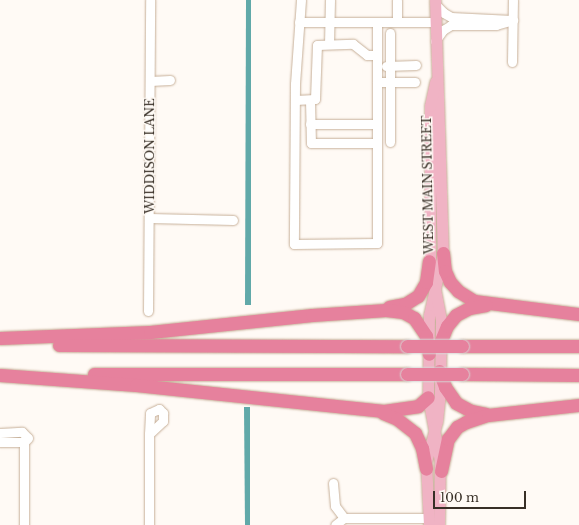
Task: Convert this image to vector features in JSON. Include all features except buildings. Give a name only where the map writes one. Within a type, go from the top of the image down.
[{"type":"highway","points":[[443,253],[445,271],[454,287],[467,298],[487,305],[579,314]]},
{"type":"highway","points":[[0,338],[150,332],[400,306],[414,299],[424,287],[429,261]]},
{"type":"highway","points":[[440,343],[447,326],[456,315],[469,308],[487,305]]},
{"type":"highway","points":[[370,310],[399,311],[414,318],[426,336],[430,354]]},
{"type":"highway","points":[[0,345],[579,346]]},
{"type":"highway","points":[[440,371],[447,392],[462,407],[476,412],[495,414]]},
{"type":"highway","points":[[0,374],[136,385],[375,411],[410,409],[421,404],[428,397]]},
{"type":"highway","points":[[0,374],[579,374]]},
{"type":"highway","points":[[441,471],[446,444],[454,430],[473,419],[495,414],[579,405]]},
{"type":"highway","points":[[375,411],[397,419],[415,433],[422,448],[426,469]]},
{"type":"main road","name":"WEST MAIN STREET","points":[[435,2],[436,79],[440,104],[440,195],[443,253],[429,315],[430,354],[428,397],[441,471],[440,525]]},
{"type":"main road","name":"WEST MAIN STREET","points":[[426,522],[426,469],[440,401],[440,312],[429,261],[430,106],[436,79]]},
{"type":"street","name":"WIDDISON LANE","points":[[148,311],[150,218],[150,0]]},
{"type":"street","points":[[300,0],[295,100],[294,244],[377,243],[377,22]]},
{"type":"street","points":[[329,44],[330,0],[334,0]]},
{"type":"street","points":[[397,0],[398,22]]},
{"type":"street","points":[[512,62],[513,0]]},
{"type":"street","points":[[435,2],[444,13],[451,16],[513,20]]},
{"type":"street","points":[[435,41],[443,30],[451,25],[496,25],[513,20]]},
{"type":"street","points":[[299,22],[435,22]]},
{"type":"street","points":[[390,33],[390,142]]},
{"type":"street","points":[[295,100],[310,100],[316,96],[316,47],[329,44],[353,44],[365,54],[377,55]]},
{"type":"street","points":[[377,45],[390,45]]},
{"type":"street","points":[[377,66],[416,65]]},
{"type":"street","points":[[150,81],[170,80]]},
{"type":"street","points":[[377,82],[415,82]]},
{"type":"street","points":[[310,100],[310,138],[315,144],[377,143]]},
{"type":"street","points":[[310,124],[377,128],[390,132]]},
{"type":"street","points":[[150,218],[233,220]]},
{"type":"street","points":[[0,433],[25,437]]},
{"type":"street","points":[[149,434],[149,525]]},
{"type":"street","points":[[0,442],[25,437]]},
{"type":"street","points":[[24,525],[25,437]]},
{"type":"street","points":[[332,483],[336,506],[344,518]]},
{"type":"street","points":[[335,525],[344,518],[388,522],[426,522]]},
{"type":"water","points":[[246,0],[251,0],[251,305],[245,305]]},
{"type":"water","points":[[244,407],[250,407],[250,525],[245,525]]}]
